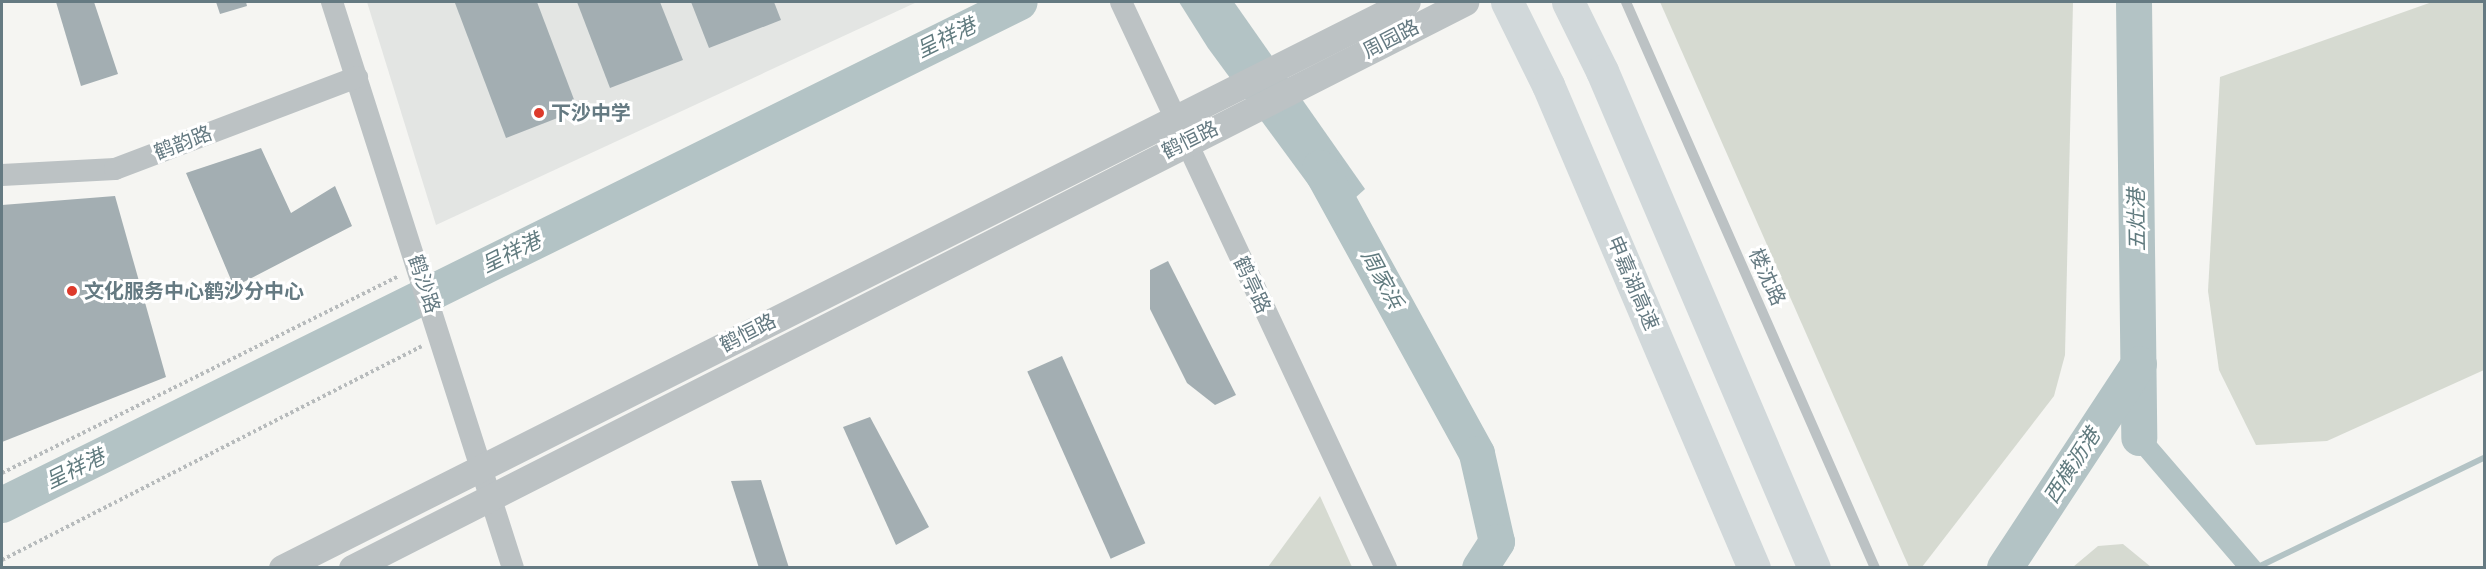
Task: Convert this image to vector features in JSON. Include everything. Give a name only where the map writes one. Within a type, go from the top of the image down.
[{"type":"highway","name":"申嘉湖高速","points":[[1507,2],[1548,85],[1754,567]]},
{"type":"highway","points":[[1568,2],[1602,71],[1814,567]]},
{"type":"street","name":"鹤沙路","points":[[332,2],[451,364],[478,469],[513,567]]},
{"type":"street","name":"鹤亭路","points":[[1121,2],[1179,130],[1386,567]]},
{"type":"street","name":"周园路","points":[[1310,65],[1407,2]]},
{"type":"street","name":"周园路","points":[[1310,65],[1465,2]]},
{"type":"street","name":"鹤恒路","points":[[282,567],[478,469],[1220,111],[1310,65]]},
{"type":"street","name":"鹤韵路","points":[[2,175],[115,169],[357,78]]},
{"type":"street","name":"鹤恒路","points":[[352,567],[490,500],[1179,130]]},
{"type":"lane","name":"楼沈路","points":[[1626,2],[1875,567]]},
{"type":"path","points":[[2,473],[419,266]]},
{"type":"path","points":[[2,560],[441,336]]},
{"type":"shaded area","name":"下沙中学","points":[[367,2],[917,2],[436,225]]},
{"type":"shaded area","points":[[1179,2],[1234,2],[1365,189],[1333,218],[1208,48]]},
{"type":"shaded area","points":[[1660,2],[2073,2],[2065,355],[2054,396],[1922,567],[1909,567]]},
{"type":"shaded area","points":[[2432,2],[2484,2],[2484,370],[2327,441],[2256,445],[2219,370],[2208,291],[2220,77]]},
{"type":"shaded area","points":[[1320,496],[1352,567],[1268,567]]},
{"type":"shaded area","points":[[2123,544],[2151,567],[2073,567],[2098,546]]},
{"type":"building","points":[[56,2],[94,2],[118,74],[81,86]]},
{"type":"building","points":[[216,2],[246,2],[247,6],[220,14]]},
{"type":"building","points":[[537,2],[578,110],[506,138],[455,3]]},
{"type":"building","points":[[577,2],[660,2],[683,60],[610,88]]},
{"type":"building","points":[[691,2],[774,2],[781,20],[709,48]]},
{"type":"building","points":[[261,148],[291,213],[335,186],[352,226],[234,287],[186,173]]},
{"type":"building","name":"文化服务中心鹤沙分中心","points":[[115,196],[166,377],[2,442],[2,205]]},
{"type":"building","points":[[1168,261],[1236,395],[1215,405],[1187,383],[1150,309],[1150,270]]},
{"type":"building","points":[[1062,356],[1145,543],[1111,559],[1027,371]]},
{"type":"building","points":[[870,417],[929,527],[896,545],[843,427]]},
{"type":"building","points":[[761,480],[789,568],[759,568],[731,481]]},
{"type":"waterway","name":"呈祥港","points":[[2,505],[1020,2]]},
{"type":"waterway","name":"五灶港","points":[[2134,2],[2139,438]]},
{"type":"waterway","name":"周家浜","points":[[1320,168],[1477,454],[1497,542],[1480,568]]},
{"type":"waterway","name":"西横沥港","points":[[2005,568],[2139,364]]},
{"type":"waterway","points":[[2139,438],[2251,568]]},
{"type":"waterway","points":[[2256,568],[2484,458]]},
{"type":"place","name":"下沙中学","points":[[539,113]]},
{"type":"place","name":"文化服务中心鹤沙分中心","points":[[72,291]]}]
